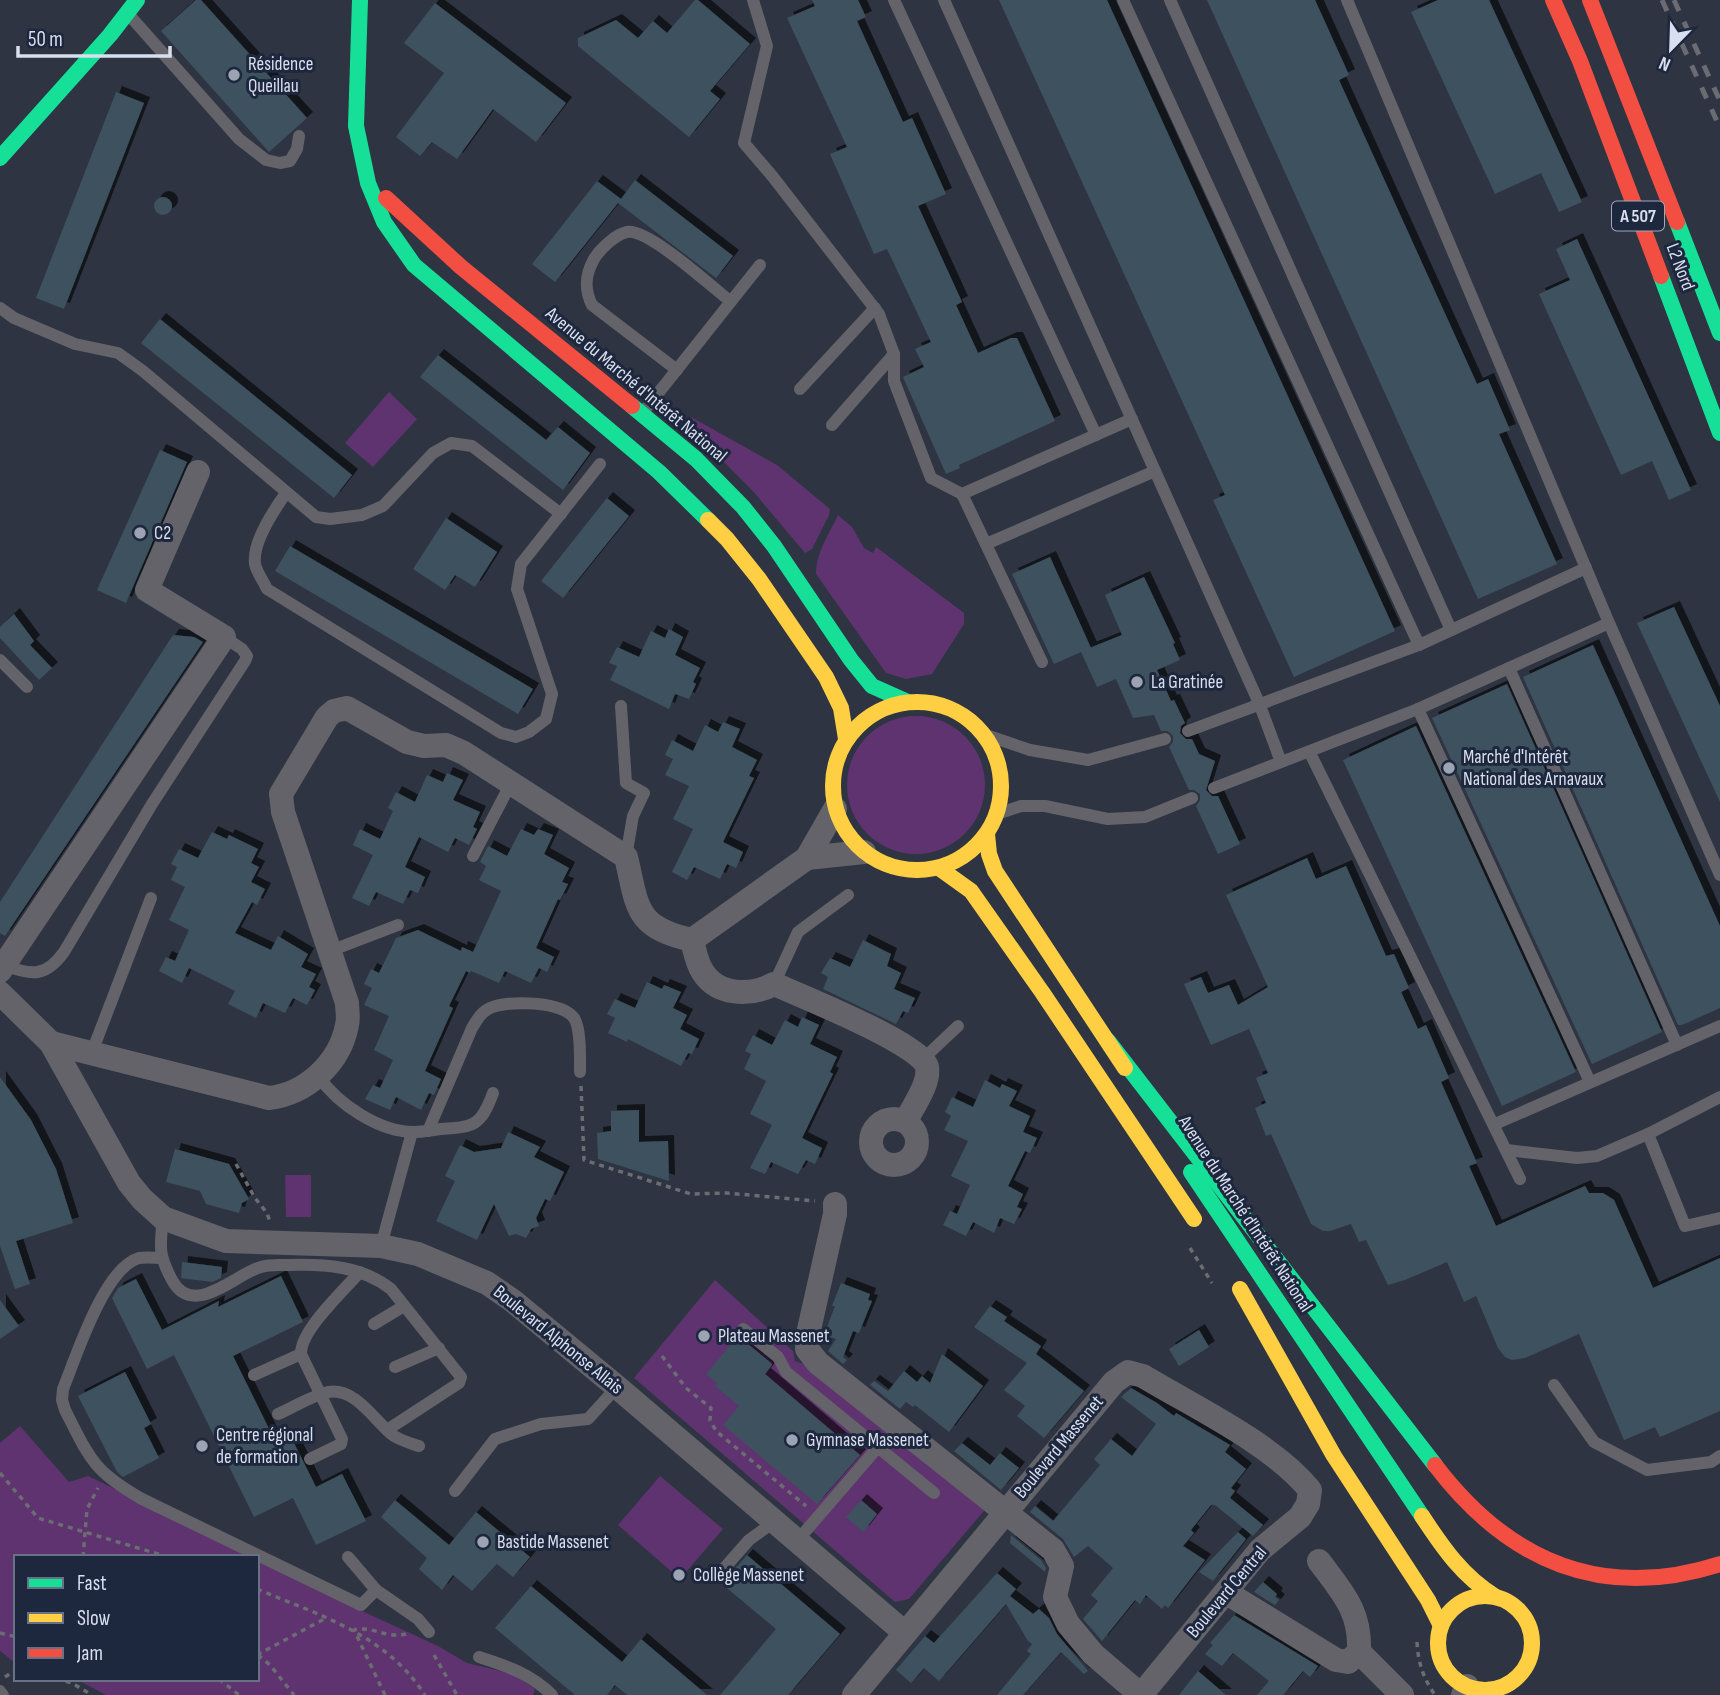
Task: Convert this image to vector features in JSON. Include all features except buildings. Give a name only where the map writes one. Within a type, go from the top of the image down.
[{"type":"main road","points":[[360,0],[356,126],[369,183],[384,222],[414,265],[659,472],[727,539],[759,579],[826,677],[841,708],[846,739]]},
{"type":"main road","name":"L2 Nord","points":[[1553,0],[1580,61],[1720,433]]},
{"type":"main road","name":"L2 Nord","points":[[1590,0],[1720,333]]},
{"type":"main road","points":[[0,158],[110,35],[132,6]]},
{"type":"main road","name":"Avenue du Marché d'Intérêt National","points":[[369,183],[461,267],[696,459],[743,507],[794,574],[851,660],[872,685],[908,702]]},
{"type":"main road","points":[[908,702],[930,702],[951,708],[969,719],[983,734],[994,752],[1000,772],[1001,794],[997,814],[987,834],[966,855],[939,868],[913,871],[887,865],[864,852],[846,833],[835,809],[832,785],[836,761],[846,739],[873,714],[884,708],[908,702]]},
{"type":"main road","name":"Avenue du Marché d'Intérêt National","points":[[987,834],[989,854],[995,871],[1194,1177],[1446,1552],[1463,1574],[1496,1597]]},
{"type":"main road","points":[[939,868],[971,891],[1202,1231]]},
{"type":"main road","points":[[1108,1041],[1208,1167],[1439,1471],[1464,1500],[1493,1527],[1521,1547],[1581,1573],[1635,1581],[1696,1574],[1720,1564]]},
{"type":"main road","points":[[1232,1277],[1334,1456],[1428,1601],[1441,1626]]},
{"type":"main road","points":[[1531,1654],[1524,1669],[1504,1691],[1465,1691],[1442,1662],[1438,1644],[1441,1626],[1450,1611],[1465,1600],[1482,1596],[1496,1597],[1510,1603],[1521,1613],[1529,1626],[1536,1681]]},
{"type":"street","points":[[2,968],[223,637],[147,590],[198,472]]},
{"type":"street","points":[[51,1043],[269,1098],[285,1097],[319,1077],[340,1045],[348,1024],[347,1003],[283,812],[281,794],[327,717],[334,711],[347,708],[407,742],[424,746],[446,745],[464,753],[626,857],[639,911],[650,924],[666,933],[692,940]]},
{"type":"street","points":[[692,940],[807,858],[835,809]]},
{"type":"street","points":[[807,858],[864,852]]},
{"type":"street","points":[[692,940],[701,970],[727,990],[743,993],[761,990],[774,984],[901,1042],[924,1058],[928,1069],[925,1082],[906,1121]]},
{"type":"street","name":"Boulevard Alphonse Allais","points":[[0,993],[51,1043],[129,1183],[163,1218],[226,1241],[381,1246],[418,1254],[487,1283],[513,1301],[617,1387],[905,1633]]},
{"type":"street","points":[[835,1204],[807,1349],[818,1363],[1053,1550],[1062,1566],[1055,1597],[1068,1624],[1093,1654],[1141,1695]]},
{"type":"street","name":"Boulevard Massenet","points":[[854,1695],[1114,1382],[1128,1372],[1143,1376],[1261,1447],[1299,1477],[1310,1490]]},
{"type":"street","name":"Boulevard Central","points":[[1141,1695],[1260,1550],[1300,1517],[1308,1504],[1310,1490]]},
{"type":"street","points":[[1227,1593],[1336,1660],[1348,1662],[1359,1652],[1360,1631],[1348,1600],[1319,1561]]},
{"type":"street","points":[[1359,1652],[1402,1695]]},
{"type":"lane","points":[[753,0],[767,46],[744,143],[774,177],[879,314],[894,354],[894,381],[931,478],[962,494],[1042,662]]},
{"type":"lane","points":[[894,0],[1096,435]]},
{"type":"lane","points":[[944,0],[1259,704],[1281,762]]},
{"type":"lane","points":[[1123,0],[1419,645]]},
{"type":"lane","points":[[1170,0],[1451,630]]},
{"type":"lane","points":[[1347,0],[1609,623],[1720,875]]},
{"type":"lane","points":[[132,6],[239,139],[266,160],[280,163],[290,161],[297,149],[299,136]]},
{"type":"lane","points":[[677,370],[592,305],[586,293],[586,282],[592,262],[600,250],[626,232],[638,232],[653,240],[730,301]]},
{"type":"lane","points":[[641,414],[760,265]]},
{"type":"lane","points":[[0,308],[14,318],[75,344],[118,353],[316,517],[330,519],[362,515],[383,506],[433,453],[451,443],[472,446],[561,514]]},
{"type":"lane","points":[[800,389],[875,308]]},
{"type":"lane","points":[[832,425],[894,354]]},
{"type":"lane","points":[[962,494],[1132,419]]},
{"type":"lane","points":[[286,493],[268,517],[259,541],[255,564],[267,589],[501,733],[516,737],[529,732],[545,719],[552,694],[517,589],[521,564],[600,464]]},
{"type":"lane","points":[[986,544],[1155,471]]},
{"type":"lane","points":[[1188,731],[1419,645],[1586,568]]},
{"type":"lane","points":[[1214,788],[1418,709],[1609,623]]},
{"type":"lane","points":[[2,968],[38,972],[52,968],[64,952],[152,804],[245,661],[247,656],[242,649],[223,637]]},
{"type":"lane","points":[[0,660],[27,687]]},
{"type":"lane","points":[[1509,668],[1677,1045]]},
{"type":"lane","points":[[621,706],[626,783],[644,793],[633,816],[626,857]]},
{"type":"lane","points":[[1418,709],[1590,1082]]},
{"type":"lane","points":[[983,734],[1030,750],[1088,760],[1165,739]]},
{"type":"lane","points":[[1310,753],[1520,1178]]},
{"type":"lane","points":[[473,856],[512,783]]},
{"type":"lane","points":[[997,814],[1021,806],[1045,806],[1108,819],[1145,817],[1192,798]]},
{"type":"lane","points":[[774,984],[798,932],[848,895]]},
{"type":"lane","points":[[92,1052],[151,898]]},
{"type":"lane","points":[[330,951],[398,925]]},
{"type":"lane","points":[[428,1131],[472,1028],[488,1008],[503,1004],[541,1004],[572,1014],[577,1022],[580,1072]]},
{"type":"lane","points":[[924,1058],[958,1026]]},
{"type":"lane","points":[[1495,1125],[1720,1026]]},
{"type":"lane","points":[[319,1077],[330,1093],[354,1112],[391,1127],[412,1132],[470,1127],[482,1116],[493,1093]]},
{"type":"lane","points":[[1507,1150],[1577,1158],[1597,1156],[1648,1134],[1720,1097]]},
{"type":"lane","points":[[381,1246],[412,1132]]},
{"type":"lane","points":[[1648,1134],[1685,1226],[1720,1218]]},
{"type":"lane","points":[[163,1218],[159,1249],[177,1289],[188,1295],[204,1295],[218,1290],[262,1266],[319,1264],[377,1278],[391,1290],[461,1377],[459,1383],[387,1430]]},
{"type":"lane","points":[[162,1258],[139,1258],[113,1278],[101,1298],[63,1389],[65,1410],[96,1468],[113,1482],[142,1499],[258,1555]]},
{"type":"lane","points":[[310,1460],[337,1448],[342,1439],[300,1347],[360,1272]]},
{"type":"lane","points":[[374,1324],[404,1306]]},
{"type":"lane","points":[[743,1329],[778,1357],[786,1373],[934,1493]]},
{"type":"lane","points":[[395,1367],[439,1348]]},
{"type":"lane","points":[[254,1376],[301,1354]]},
{"type":"lane","points":[[1554,1385],[1594,1442],[1647,1470],[1711,1462],[1720,1456]]},
{"type":"lane","points":[[455,1491],[495,1439],[541,1424],[588,1419],[617,1387]]},
{"type":"lane","points":[[278,1414],[321,1394],[342,1393],[363,1406],[387,1430],[405,1442],[419,1446]]},
{"type":"lane","points":[[797,1541],[878,1447]]},
{"type":"lane","points":[[720,1573],[748,1540],[774,1521]]},
{"type":"lane","points":[[259,1556],[361,1605],[376,1590]]},
{"type":"lane","points":[[348,1557],[376,1590],[418,1619],[429,1632]]},
{"type":"lane","points":[[479,1657],[517,1670],[541,1684],[552,1695]]},
{"type":"path","points":[[580,1072],[584,1160],[691,1194],[754,1194],[835,1204]]},
{"type":"path","points":[[236,1164],[255,1198],[267,1213]]},
{"type":"path","points":[[662,1356],[686,1388],[711,1408],[710,1420],[716,1431],[818,1517]]},
{"type":"path","points":[[0,1474],[38,1517],[162,1555]]},
{"type":"path","points":[[83,1555],[87,1508],[96,1492]]},
{"type":"path","points":[[259,1590],[354,1630],[374,1642],[398,1661],[425,1695]]},
{"type":"path","points":[[259,1654],[326,1618]]},
{"type":"path","points":[[354,1630],[363,1628],[394,1637],[406,1634]]},
{"type":"path","points":[[354,1630],[385,1695]]},
{"type":"path","points":[[434,1655],[457,1695]]},
{"type":"path","points":[[259,1657],[270,1665],[294,1695]]},
{"type":"path","points":[[62,1681],[92,1695]]},
{"type":"path","points":[[222,1681],[239,1695]]},
{"type":"shaded area","points":[[389,392],[417,419],[373,467],[345,443]]},
{"type":"shaded area","points":[[691,417],[777,465],[830,509],[812,549],[805,553],[752,490],[686,424]]},
{"type":"shaded area","points":[[838,515],[852,527],[864,548],[873,553],[876,547],[964,613],[964,624],[932,674],[906,679],[886,673],[816,574],[821,551]]},
{"type":"shaded area","points":[[916,716],[942,722],[965,736],[979,759],[985,785],[979,811],[965,834],[942,848],[916,854],[890,848],[867,834],[853,811],[847,785],[853,759],[867,736],[890,722]]},
{"type":"shaded area","points":[[285,1175],[311,1175],[311,1217],[286,1217]]},
{"type":"shaded area","points":[[715,1280],[793,1351],[795,1361],[816,1368],[989,1505],[909,1599],[895,1602],[634,1378]]},
{"type":"shaded area","points":[[20,1426],[69,1482],[88,1476],[253,1555],[14,1555],[14,1662],[0,1651],[0,1443]]},
{"type":"shaded area","points":[[660,1476],[723,1529],[680,1579],[618,1525]]},
{"type":"shaded area","points":[[259,1558],[334,1598],[438,1646],[467,1663],[513,1674],[535,1689],[533,1695],[106,1695],[80,1681],[259,1681]]},
{"type":"railway","points":[[1662,0],[1720,128]]},
{"type":"railway","points":[[1674,0],[1720,101]]},
{"type":"traffic: fast","points":[[0,158],[110,35],[137,0]]},
{"type":"traffic: fast","points":[[360,0],[356,126],[368,183],[384,222],[414,265],[659,472],[708,520]]},
{"type":"traffic: fast","points":[[1677,222],[1720,333]]},
{"type":"traffic: fast","points":[[1661,276],[1720,433]]},
{"type":"traffic: fast","points":[[632,406],[696,459],[743,507],[774,546],[851,660],[872,686],[908,702]]},
{"type":"traffic: fast","points":[[1108,1041],[1435,1465]]},
{"type":"traffic: fast","points":[[1191,1172],[1422,1516]]},
{"type":"traffic: slow","points":[[708,520],[759,579],[826,677],[841,708],[846,739]]},
{"type":"traffic: slow","points":[[917,702],[949,708],[977,726],[995,754],[1001,786],[995,818],[977,846],[949,864],[917,870],[885,864],[857,846],[839,818],[833,786],[839,754],[857,726],[885,708],[917,702]]},
{"type":"traffic: slow","points":[[987,834],[989,854],[995,871],[1125,1068]]},
{"type":"traffic: slow","points":[[939,868],[971,891],[1194,1219]]},
{"type":"traffic: slow","points":[[1240,1289],[1334,1456],[1428,1600],[1441,1626]]},
{"type":"traffic: slow","points":[[1422,1516],[1464,1571],[1496,1597]]},
{"type":"traffic: slow","points":[[1485,1596],[1503,1600],[1518,1610],[1528,1625],[1532,1643],[1528,1661],[1518,1676],[1503,1686],[1485,1690],[1467,1686],[1452,1676],[1442,1661],[1438,1643],[1442,1625],[1452,1610],[1467,1600],[1485,1596]]},
{"type":"traffic: jam","points":[[1553,0],[1580,61],[1661,276]]},
{"type":"traffic: jam","points":[[1590,0],[1677,222]]},
{"type":"traffic: jam","points":[[386,198],[461,267],[632,406]]},
{"type":"traffic: jam","points":[[1435,1465],[1463,1498],[1494,1526],[1526,1549],[1561,1565],[1597,1575],[1636,1578],[1677,1575],[1720,1564]]},
{"type":"place","name":"Résidence Queillau","points":[[234,75]]},
{"type":"place","name":"C2","points":[[140,533]]},
{"type":"place","name":"La Gratinée","points":[[1137,682]]},
{"type":"place","name":"Marché d'Intérêt National des Arnavaux","points":[[1449,768]]},
{"type":"place","name":"Plateau Massenet","points":[[704,1336]]},
{"type":"place","name":"Gymnase Massenet","points":[[792,1440]]},
{"type":"place","name":"Centre régional de formation","points":[[202,1446]]},
{"type":"place","name":"Bastide Massenet","points":[[483,1542]]},
{"type":"place","name":"Collège Massenet","points":[[679,1575]]}]
